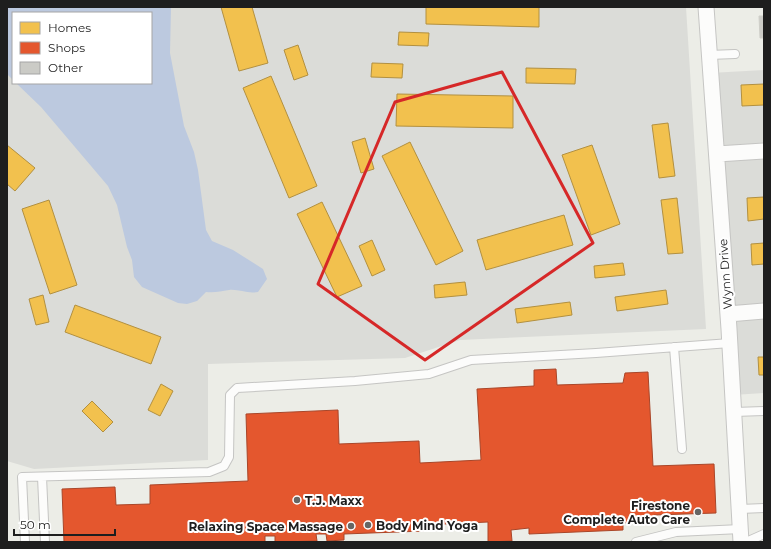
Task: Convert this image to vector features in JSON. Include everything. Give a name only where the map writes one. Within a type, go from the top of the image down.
[{"type":"street","name":"Wynn Drive","points":[[706,7],[743,538]]},
{"type":"street","points":[[717,154],[764,151]]},
{"type":"street","points":[[728,314],[764,312]]},
{"type":"lane","points":[[709,55],[735,54]]},
{"type":"lane","points":[[25,542],[22,477],[209,472],[218,470],[224,466],[229,457],[230,395],[237,388],[355,381],[429,374],[471,360],[730,343]]},
{"type":"lane","points":[[674,347],[682,450]]},
{"type":"lane","points":[[734,412],[764,411]]},
{"type":"lane","points":[[42,477],[45,542]]},
{"type":"lane","points":[[740,509],[764,508]]},
{"type":"lane","points":[[636,542],[676,532],[743,538],[764,534]]},
{"type":"highlighted area","points":[[502,72],[593,243],[425,360],[318,284],[395,102]]},
{"type":"shaded area","points":[[7,7],[686,7],[706,329],[460,340],[405,358],[208,364],[208,460],[34,469],[7,461]]},
{"type":"shaded area","points":[[764,70],[764,393],[733,395],[710,73]]},
{"type":"water","points":[[7,7],[171,7],[170,53],[184,126],[194,152],[198,170],[206,230],[212,241],[233,250],[263,269],[267,279],[258,292],[229,290],[206,292],[197,301],[187,304],[178,303],[142,287],[134,277],[132,260],[127,247],[117,205],[108,186],[41,107],[17,84],[152,84],[152,12],[12,12],[12,79],[7,74]]},
{"type":"building: Homes","points":[[221,7],[252,7],[268,63],[239,71]]},
{"type":"building: Homes","points":[[426,7],[539,7],[539,27],[426,24]]},
{"type":"building: Homes","points":[[399,32],[429,33],[428,46],[398,45]]},
{"type":"building: Homes","points":[[298,45],[308,75],[294,80],[284,50]]},
{"type":"building: Homes","points":[[372,63],[403,64],[402,78],[371,77]]},
{"type":"building: Homes","points":[[526,68],[576,69],[575,84],[526,83]]},
{"type":"building: Homes","points":[[271,76],[317,186],[289,198],[243,88]]},
{"type":"building: Homes","points":[[764,84],[764,105],[742,106],[741,85]]},
{"type":"building: Homes","points":[[397,94],[513,96],[513,128],[396,126]]},
{"type":"building: Homes","points":[[668,123],[675,176],[659,178],[652,125]]},
{"type":"building: Homes","points":[[365,138],[374,169],[361,173],[352,142]]},
{"type":"building: Homes","points":[[410,142],[463,251],[436,265],[382,156]]},
{"type":"building: Homes","points":[[7,145],[35,168],[15,191],[7,184]]},
{"type":"building: Homes","points":[[592,145],[620,224],[591,235],[562,155]]},
{"type":"building: Homes","points":[[764,197],[764,219],[748,221],[747,198]]},
{"type":"building: Homes","points":[[677,198],[683,253],[668,254],[661,200]]},
{"type":"building: Homes","points":[[49,200],[77,285],[50,294],[22,209]]},
{"type":"building: Homes","points":[[322,202],[362,286],[337,297],[297,214]]},
{"type":"building: Homes","points":[[564,215],[573,245],[486,270],[477,240]]},
{"type":"building: Homes","points":[[372,240],[385,270],[372,276],[359,246]]},
{"type":"building: Homes","points":[[764,243],[764,264],[752,265],[751,244]]},
{"type":"building: Homes","points":[[623,263],[625,275],[595,278],[594,266]]},
{"type":"building: Homes","points":[[465,282],[467,295],[435,298],[434,285]]},
{"type":"building: Homes","points":[[666,290],[668,304],[617,311],[615,297]]},
{"type":"building: Homes","points":[[43,295],[49,322],[36,325],[29,299]]},
{"type":"building: Homes","points":[[570,302],[572,315],[517,323],[515,309]]},
{"type":"building: Homes","points":[[75,305],[161,337],[151,364],[65,332]]},
{"type":"building: Homes","points":[[758,357],[764,357],[764,375],[759,375]]},
{"type":"building: Homes","points":[[161,384],[173,391],[160,416],[148,410]]},
{"type":"building: Homes","points":[[92,401],[113,422],[103,432],[82,411]]},
{"type":"building: Shops","points":[[556,369],[557,385],[623,383],[625,373],[648,372],[653,466],[714,464],[716,513],[654,515],[655,522],[623,523],[623,530],[529,534],[529,528],[511,530],[512,541],[488,542],[488,522],[424,525],[424,531],[344,534],[344,540],[327,541],[326,534],[316,534],[317,541],[275,542],[275,536],[265,536],[265,542],[64,542],[62,489],[115,487],[116,505],[150,504],[150,485],[248,481],[246,414],[338,410],[339,444],[419,441],[420,463],[481,460],[477,389],[534,386],[534,370]]},
{"type":"building: Other","points":[[759,16],[764,16],[764,38],[760,38]]},
{"type":"place","name":"T.J. Maxx","points":[[297,500]]},
{"type":"place","name":"Firestone Complete Auto Care","points":[[698,512]]},
{"type":"place","name":"Body Mind Yoga","points":[[368,525]]},
{"type":"place","name":"Relaxing Space Massage","points":[[351,526]]}]
